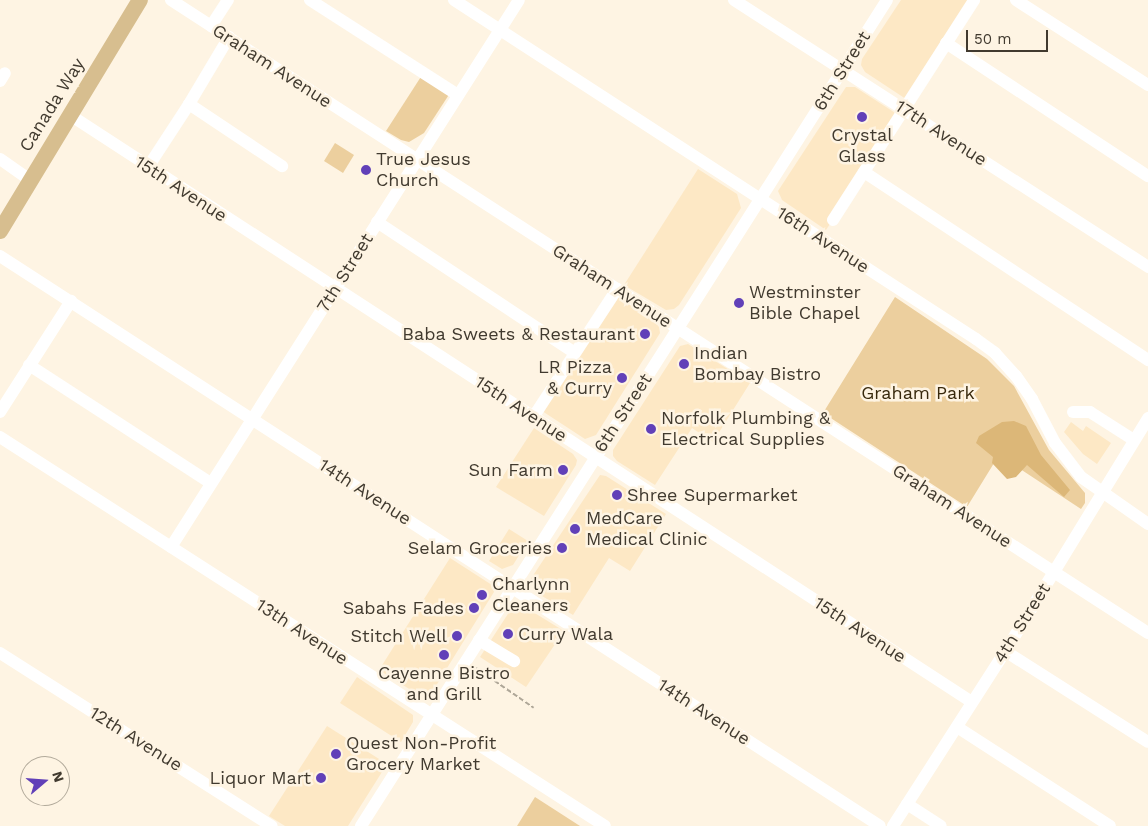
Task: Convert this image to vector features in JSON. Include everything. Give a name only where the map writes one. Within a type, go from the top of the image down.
[{"type":"main road","name":"Canada Way","points":[[0,231],[140,0]]},
{"type":"street","name":"Graham Avenue","points":[[171,0],[1148,633]]},
{"type":"street","points":[[211,26],[228,0]]},
{"type":"street","points":[[310,0],[458,95]]},
{"type":"street","name":"16th Avenue","points":[[454,0],[995,353],[1025,387],[1051,437],[1081,478],[1148,524]]},
{"type":"street","name":"7th Street","points":[[170,547],[519,0]]},
{"type":"street","name":"17th Avenue","points":[[734,0],[1148,266]]},
{"type":"street","name":"6th Street","points":[[361,826],[887,0]]},
{"type":"street","points":[[833,220],[974,0]]},
{"type":"street","points":[[1016,0],[1148,85]]},
{"type":"street","points":[[148,167],[189,104],[228,37]]},
{"type":"street","points":[[946,43],[1148,176]]},
{"type":"street","points":[[189,104],[282,166]]},
{"type":"street","name":"15th Avenue","points":[[70,114],[335,289],[534,416],[972,702]]},
{"type":"street","points":[[0,159],[30,180]]},
{"type":"street","points":[[864,172],[1148,360]]},
{"type":"street","points":[[377,222],[575,353]]},
{"type":"street","name":"14th Avenue","points":[[0,256],[253,418],[880,826]]},
{"type":"street","points":[[534,416],[617,289]]},
{"type":"street","points":[[0,412],[71,301]]},
{"type":"street","points":[[29,365],[211,483]]},
{"type":"street","points":[[1073,412],[1090,412],[1134,440]]},
{"type":"street","name":"4th Street","points":[[892,826],[1005,651],[1148,418]]},
{"type":"street","name":"13th Avenue","points":[[0,437],[605,826]]},
{"type":"street","points":[[479,640],[514,661]]},
{"type":"street","points":[[1005,651],[1148,742]]},
{"type":"street","name":"12th Avenue","points":[[0,653],[269,825]]},
{"type":"street","points":[[957,727],[1110,826]]},
{"type":"street","points":[[907,804],[941,826]]},
{"type":"path","points":[[475,668],[534,708]]},
{"type":"shaded area","points":[[901,0],[974,0],[909,101],[865,72],[861,65],[862,59]]},
{"type":"shaded area","points":[[846,87],[855,87],[900,116],[826,230],[782,200],[778,191]]},
{"type":"shaded area","points":[[698,169],[737,194],[741,208],[679,305],[674,309],[666,310],[624,285]]},
{"type":"shaded area","points":[[613,294],[653,320],[659,327],[660,333],[596,435],[585,439],[539,409]]},
{"type":"shaded area","points":[[688,344],[750,383],[713,442],[692,428],[655,485],[617,461],[613,456],[613,450],[680,346]]},
{"type":"shaded area","points":[[1014,421],[1026,426],[1041,455],[1070,490],[1064,497],[1027,465],[1016,477],[1007,479],[992,463],[993,457],[976,443],[979,436],[1002,422]]},
{"type":"shaded area","points":[[1071,422],[1083,431],[1086,426],[1111,443],[1097,464],[1083,454],[1064,432]]},
{"type":"shaded area","points":[[534,428],[573,454],[577,460],[576,465],[544,516],[496,487]]},
{"type":"shaded area","points":[[600,475],[606,476],[666,514],[630,571],[609,558],[573,615],[534,591],[530,580]]},
{"type":"shaded area","points":[[509,529],[528,541],[513,565],[502,569],[489,561]]},
{"type":"shaded area","points":[[450,558],[492,585],[494,592],[431,694],[422,697],[379,670]]},
{"type":"shaded area","points":[[520,604],[564,631],[526,687],[480,657],[513,606]]},
{"type":"shaded area","points":[[357,677],[413,715],[413,722],[401,742],[340,703]]},
{"type":"shaded area","points":[[327,726],[387,764],[348,826],[285,826],[269,816]]},
{"type":"green space","points":[[424,72],[452,90],[424,133],[409,142],[401,140],[386,131]]},
{"type":"green space","points":[[335,143],[354,155],[343,173],[324,161]]},
{"type":"green space","name":"Graham Park","points":[[895,297],[987,359],[1014,386],[1049,450],[1085,493],[1085,503],[1081,509],[999,455],[967,507],[823,413]]},
{"type":"green space","points":[[535,797],[580,826],[517,826]]},
{"type":"place","name":"Crystal Glass","points":[[862,117]]},
{"type":"place","name":"True Jesus Church","points":[[366,170]]},
{"type":"place","name":"Westminster Bible Chapel","points":[[739,303]]},
{"type":"place","name":"Baba Sweets & Restaurant","points":[[645,334]]},
{"type":"place","name":"Indian Bombay Bistro","points":[[684,364]]},
{"type":"place","name":"LR Pizza & Curry","points":[[622,378]]},
{"type":"place","name":"Norfolk Plumbing & Electrical Supplies","points":[[651,429]]},
{"type":"place","name":"Sun Farm","points":[[563,470]]},
{"type":"place","name":"Shree Supermarket","points":[[617,495]]},
{"type":"place","name":"MedCare Medical Clinic","points":[[575,529]]},
{"type":"place","name":"Selam Groceries","points":[[562,548]]},
{"type":"place","name":"Charlynn Cleaners","points":[[482,595]]},
{"type":"place","name":"Sabahs Fades","points":[[474,608]]},
{"type":"place","name":"Curry Wala","points":[[508,634]]},
{"type":"place","name":"Stitch Well","points":[[457,636]]},
{"type":"place","name":"Cayenne Bistro and Grill","points":[[444,655]]},
{"type":"place","name":"Quest Non-Profit Grocery Market","points":[[336,754]]},
{"type":"place","name":"Liquor Mart","points":[[321,778]]}]
